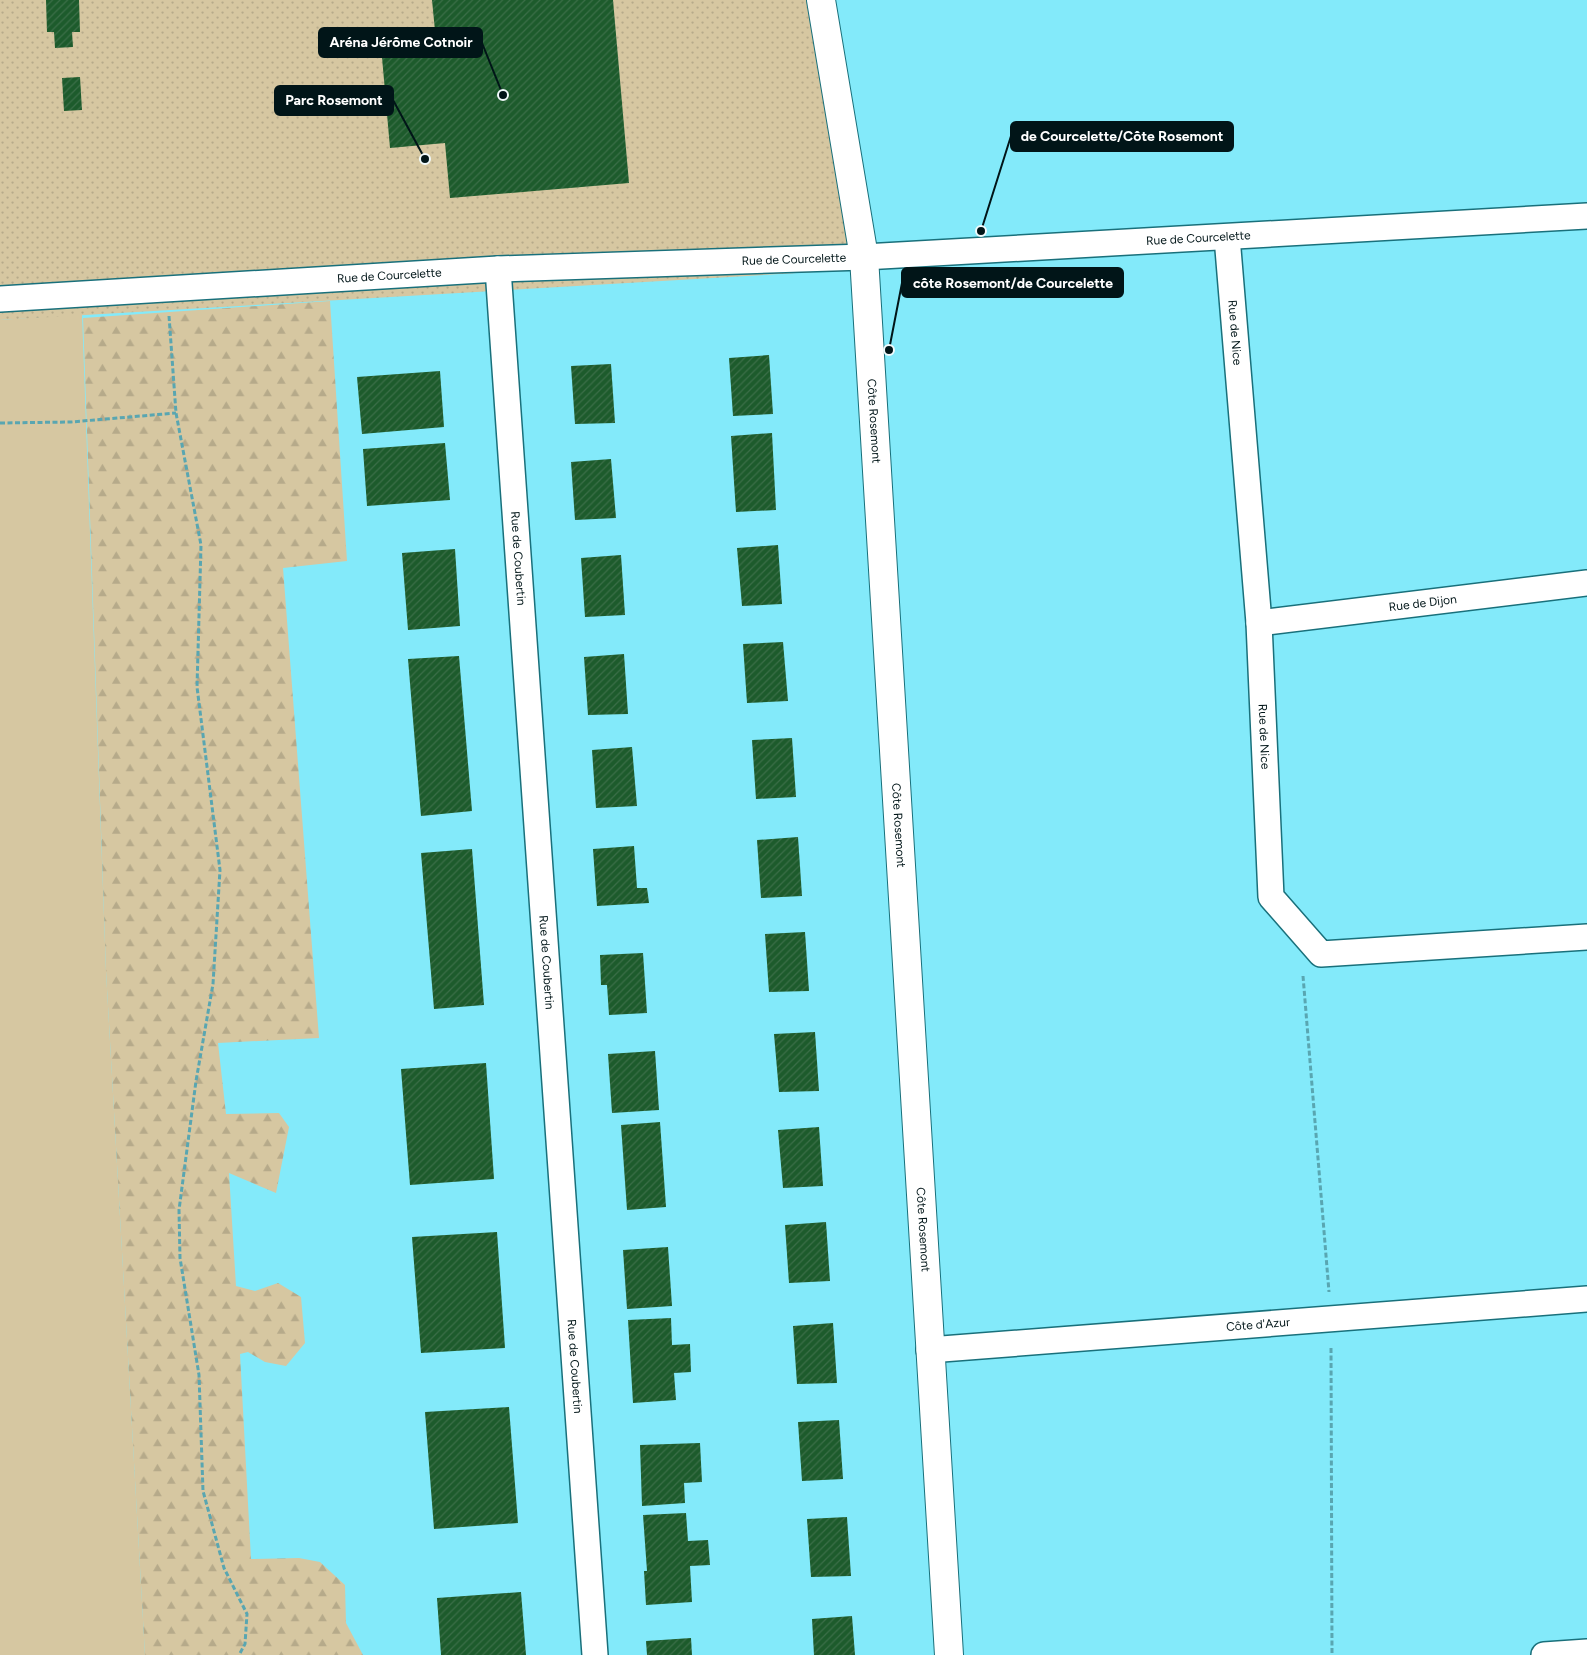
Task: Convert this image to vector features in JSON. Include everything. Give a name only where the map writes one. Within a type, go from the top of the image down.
[{"type":"street","name":"Côte Rosemont","points":[[821,0],[864,257],[949,1655]]},
{"type":"street","name":"Rue de Courcelette","points":[[0,299],[498,269],[864,257],[1587,216]]},
{"type":"street","name":"Rue de Nice","points":[[1227,237],[1259,623],[1271,897],[1321,954],[1587,937]]},
{"type":"street","name":"Rue de Coubertin","points":[[498,269],[595,1655]]},
{"type":"street","name":"Rue de Dijon","points":[[1259,623],[1587,583]]},
{"type":"street","name":"Côte d'Azur","points":[[929,1350],[1587,1299]]},
{"type":"street","points":[[1544,1655],[1587,1652]]},
{"type":"path","points":[[168,290],[176,413],[201,545],[197,687],[220,870],[213,984],[196,1081],[178,1210],[180,1258],[199,1375],[203,1491],[224,1568],[247,1614],[245,1644],[239,1655]]},
{"type":"path","points":[[0,422],[71,422],[176,413]]},
{"type":"path","points":[[1299,928],[1331,1319],[1332,1655]]},
{"type":"green space","points":[[0,0],[818,0],[865,269],[0,320]]},
{"type":"green space","points":[[330,301],[347,561],[283,568],[319,1038],[218,1043],[226,1114],[279,1113],[289,1127],[276,1193],[229,1173],[236,1286],[255,1291],[278,1283],[301,1297],[305,1343],[286,1366],[265,1362],[248,1352],[240,1354],[251,1559],[299,1558],[320,1562],[345,1585],[346,1623],[363,1655],[145,1655],[106,971],[83,318]]},
{"type":"green space","points":[[82,314],[106,971],[145,1655],[0,1655],[0,320]]},
{"type":"building","points":[[46,0],[79,0],[80,32],[72,32],[73,47],[55,48],[54,32],[47,32]]},
{"type":"building","points":[[432,0],[613,0],[629,183],[450,198],[445,143],[390,148],[381,46],[436,41]]},
{"type":"building","points":[[80,77],[82,110],[64,111],[62,78]]},
{"type":"building","points":[[769,355],[773,414],[733,416],[729,358]]},
{"type":"building","points":[[611,364],[615,423],[575,424],[571,366]]},
{"type":"building","points":[[440,371],[444,427],[362,434],[357,377]]},
{"type":"building","points":[[772,433],[776,510],[736,512],[731,436]]},
{"type":"building","points":[[445,443],[450,500],[367,506],[363,449]]},
{"type":"building","points":[[611,459],[616,518],[575,520],[571,462]]},
{"type":"building","points":[[778,545],[782,604],[742,606],[737,548]]},
{"type":"building","points":[[455,549],[460,626],[408,630],[402,553]]},
{"type":"building","points":[[621,555],[625,615],[585,617],[581,558]]},
{"type":"building","points":[[783,642],[788,701],[747,703],[743,644]]},
{"type":"building","points":[[624,654],[628,714],[588,715],[584,657]]},
{"type":"building","points":[[459,656],[472,811],[421,816],[408,659]]},
{"type":"building","points":[[792,738],[796,797],[756,799],[752,740]]},
{"type":"building","points":[[632,747],[637,806],[596,808],[592,750]]},
{"type":"building","points":[[798,837],[802,896],[761,898],[757,840]]},
{"type":"building","points":[[634,846],[637,888],[647,888],[649,903],[597,906],[593,849]]},
{"type":"building","points":[[472,849],[484,1005],[434,1009],[421,853]]},
{"type":"building","points":[[805,932],[809,991],[769,992],[765,934]]},
{"type":"building","points":[[643,953],[647,1013],[609,1015],[607,985],[601,985],[600,955]]},
{"type":"building","points":[[815,1032],[819,1091],[779,1092],[774,1034]]},
{"type":"building","points":[[655,1051],[659,1110],[612,1113],[608,1054]]},
{"type":"building","points":[[486,1063],[494,1179],[410,1185],[401,1069]]},
{"type":"building","points":[[660,1122],[666,1207],[627,1210],[621,1125]]},
{"type":"building","points":[[819,1127],[823,1186],[783,1188],[778,1130]]},
{"type":"building","points":[[826,1222],[830,1281],[789,1283],[785,1225]]},
{"type":"building","points":[[497,1232],[505,1348],[421,1353],[412,1237]]},
{"type":"building","points":[[668,1247],[672,1306],[627,1309],[623,1250]]},
{"type":"building","points":[[671,1318],[672,1345],[690,1344],[691,1372],[674,1373],[676,1400],[633,1403],[628,1320]]},
{"type":"building","points":[[833,1323],[837,1383],[797,1384],[793,1326]]},
{"type":"building","points":[[509,1407],[518,1523],[434,1529],[425,1412]]},
{"type":"building","points":[[839,1420],[843,1479],[802,1481],[798,1422]]},
{"type":"building","points":[[700,1443],[702,1482],[684,1483],[685,1503],[642,1506],[640,1445]]},
{"type":"building","points":[[686,1513],[688,1541],[708,1540],[710,1565],[690,1566],[692,1602],[646,1605],[644,1571],[647,1571],[643,1515]]},
{"type":"building","points":[[847,1517],[851,1576],[811,1577],[807,1519]]},
{"type":"building","points":[[521,1592],[526,1655],[441,1655],[437,1598]]},
{"type":"building","points":[[852,1616],[855,1655],[814,1655],[812,1619]]},
{"type":"building","points":[[691,1638],[692,1655],[647,1655],[646,1641]]},
{"type":"place","name":"Aréna Jérôme Cotnoir","points":[[503,95]]},
{"type":"place","name":"Parc Rosemont","points":[[425,159]]},
{"type":"place","name":"de Courcelette/Côte Rosemont","points":[[981,231]]},
{"type":"place","name":"côte Rosemont/de Courcelette","points":[[889,350]]}]
